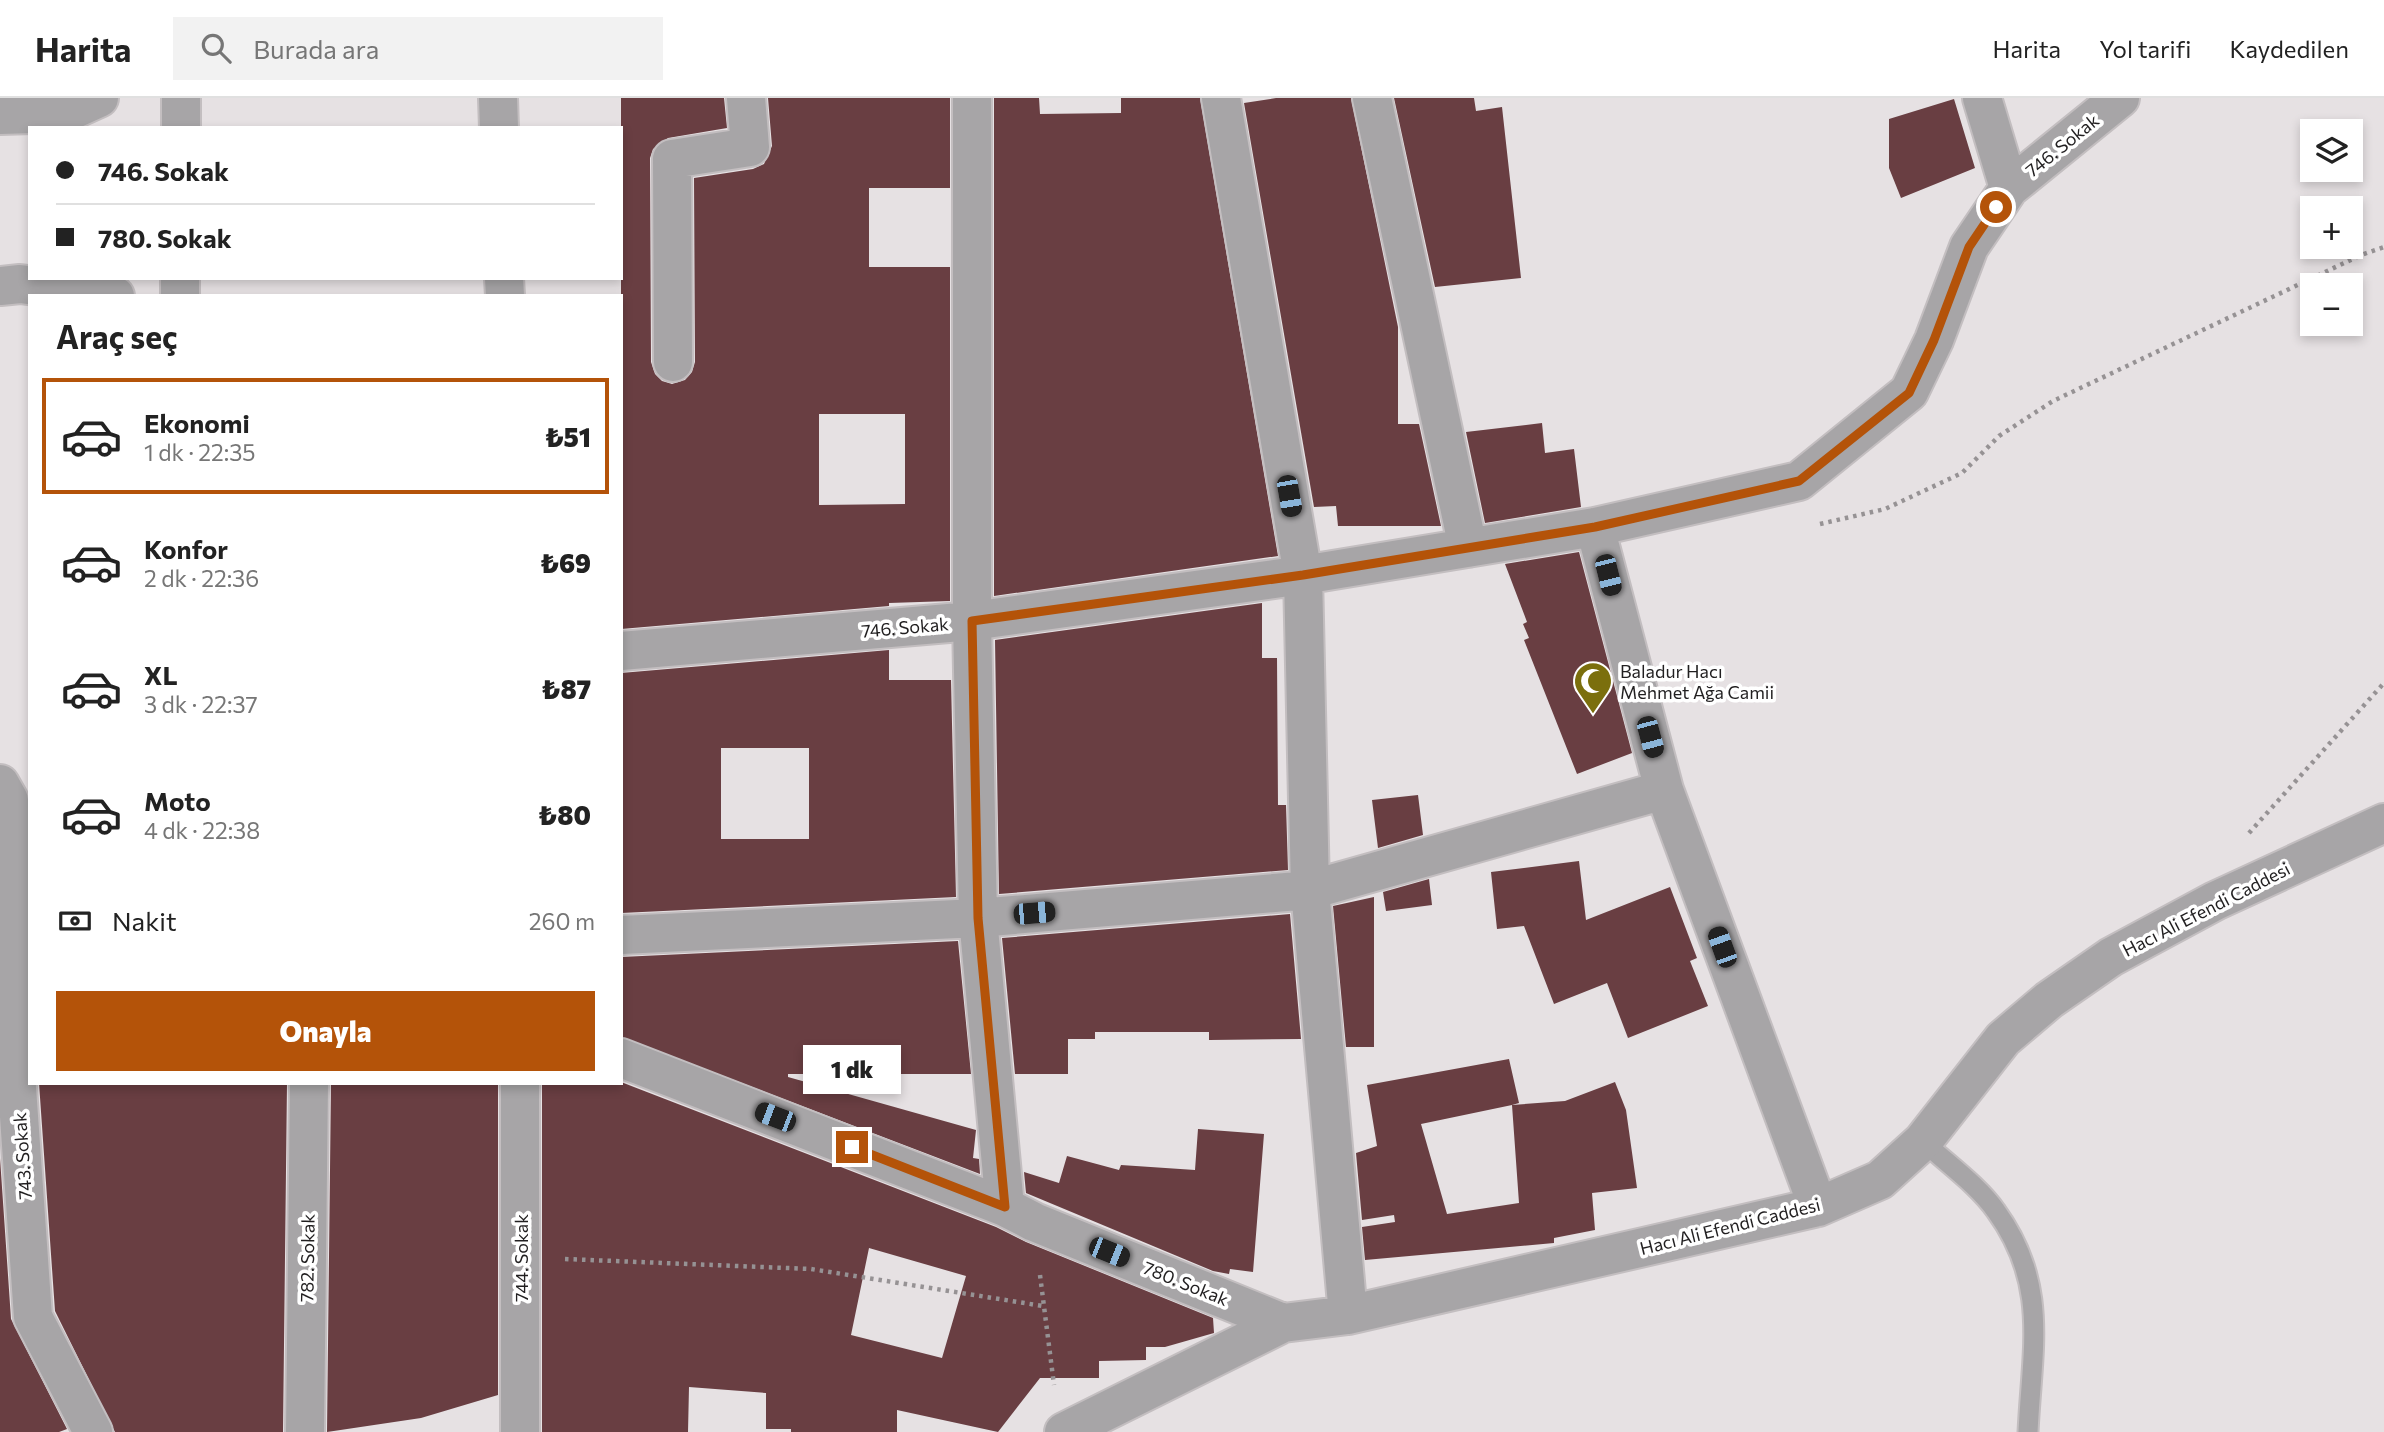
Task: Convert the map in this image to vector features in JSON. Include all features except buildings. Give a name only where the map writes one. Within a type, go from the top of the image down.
[{"type":"street","points":[[0,115],[66,113],[99,98]]},
{"type":"street","points":[[181,98],[181,126]]},
{"type":"street","points":[[498,98],[499,126]]},
{"type":"street","points":[[673,362],[672,159],[750,147],[746,98]]},
{"type":"street","points":[[972,98],[972,621],[978,918],[1020,1215]]},
{"type":"street","points":[[1221,98],[1303,575],[1310,890],[1348,1315]]},
{"type":"street","points":[[1372,98],[1468,548]]},
{"type":"street","points":[[1982,98],[2009,188]]},
{"type":"street","name":"746. Sokak","points":[[623,650],[972,621],[1303,575],[1595,527],[1799,481],[1909,393],[1934,340],[1969,247],[2009,188],[2120,98]]},
{"type":"street","points":[[0,286],[20,284],[99,294]]},
{"type":"street","points":[[1595,527],[1664,790],[1818,1207]]},
{"type":"street","points":[[623,935],[978,918],[1310,890],[1664,790]]},
{"type":"street","name":"743. Sokak","points":[[10,795],[33,1317],[93,1432]]},
{"type":"street","name":"Hacı Ali Efendi Caddesi","points":[[1064,1432],[1283,1322],[1348,1315],[1818,1207],[1880,1180],[1923,1141],[2003,1039],[2049,1000],[2111,957],[2215,901],[2384,823]]},
{"type":"street","name":"780. Sokak","points":[[623,1059],[1283,1322]]},
{"type":"street","name":"782. Sokak","points":[[305,1432],[309,1085]]},
{"type":"street","name":"744. Sokak","points":[[520,1085],[520,1432]]},
{"type":"lane","points":[[1923,1141],[1996,1210],[2025,1258],[2034,1299],[2028,1432]]},
{"type":"path","points":[[1817,525],[1885,509],[1962,472],[1999,436],[2053,401],[2361,255],[2384,247]]},
{"type":"path","points":[[2244,839],[2384,682]]},
{"type":"path","points":[[1020,1215],[1044,1307],[1055,1394]]},
{"type":"path","points":[[522,1258],[811,1269],[1044,1307]]},
{"type":"place","name":"Baladur Hacı Mehmet Ağa Camii","points":[[1593,715]]},
{"type":"route","points":[[852,1147],[1005,1207],[978,918],[972,621],[1303,575],[1595,527],[1799,481],[1909,393],[1934,340],[1969,247],[1996,207]]}]
